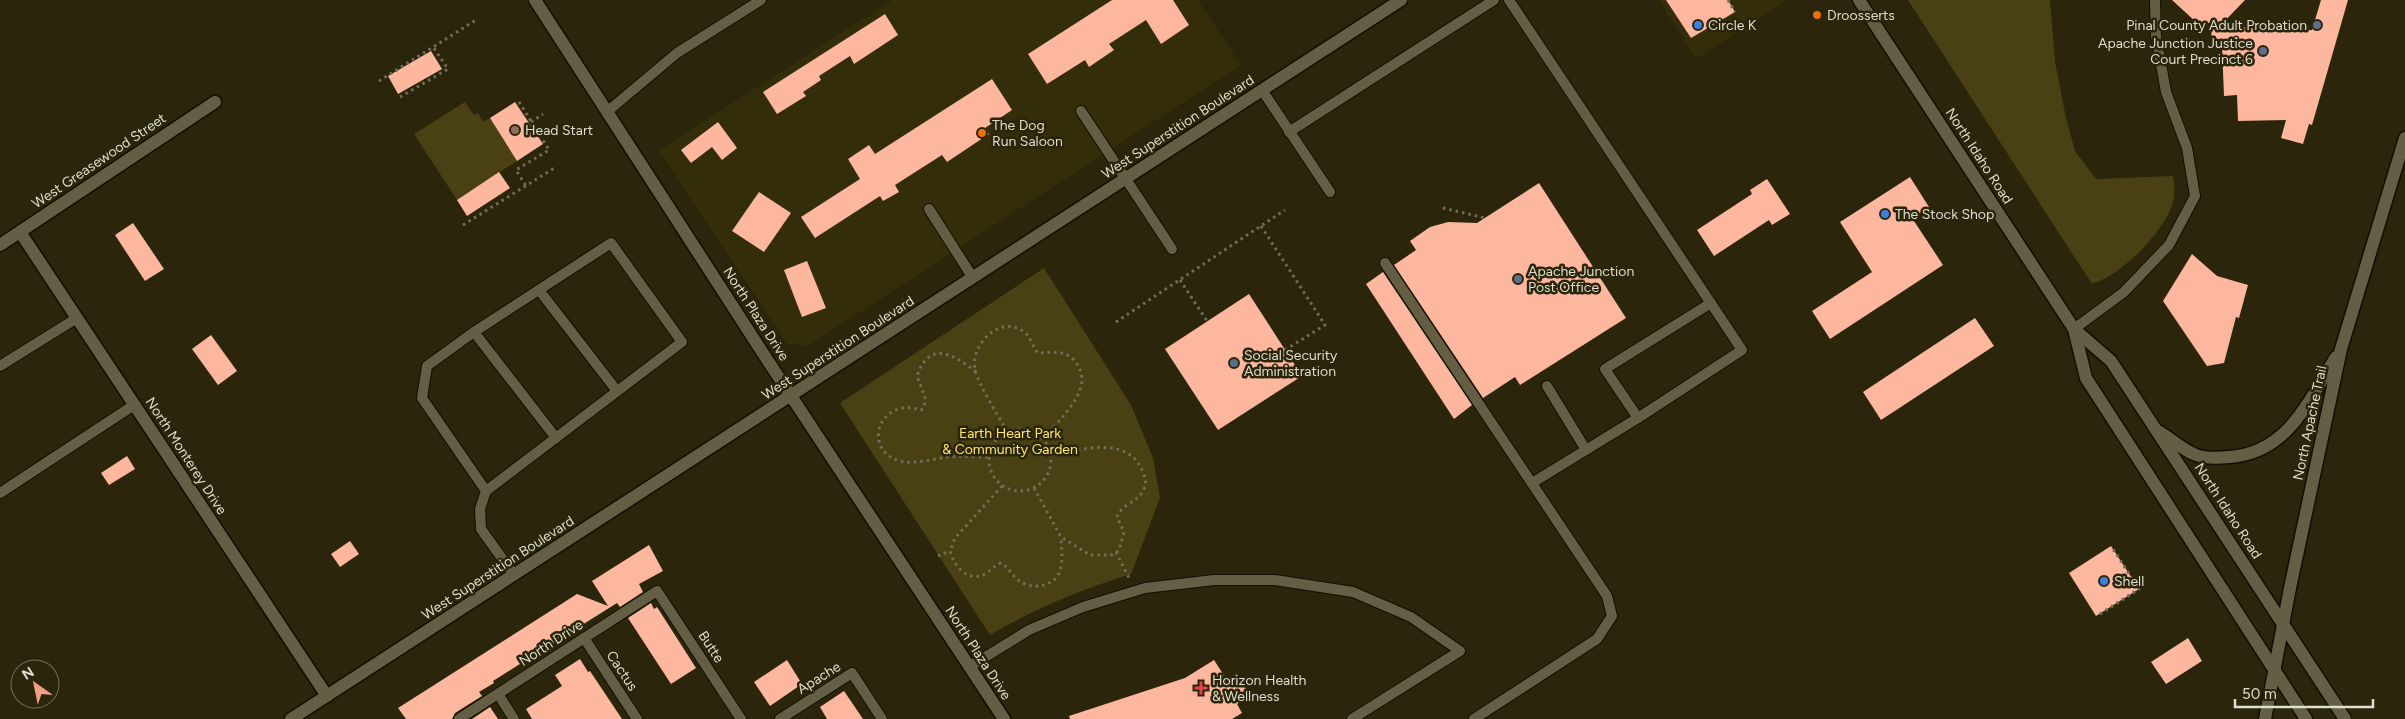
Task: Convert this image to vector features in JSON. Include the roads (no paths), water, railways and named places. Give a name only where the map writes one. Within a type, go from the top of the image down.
[{"type":"main road","name":"North Plaza Drive","points":[[536,0],[791,396],[1004,719]]},
{"type":"main road","name":"West Superstition Boulevard","points":[[291,719],[1401,0]]},
{"type":"main road","name":"North Idaho Road","points":[[1859,0],[2074,329],[2111,360],[2346,719]]},
{"type":"main road","name":"West Greasewood Street","points":[[0,245],[215,102]]},
{"type":"main road","name":"North Apache Trail","points":[[2265,719],[2283,623],[2341,349],[2405,138]]},
{"type":"main road","name":"North Monterey Drive","points":[[20,232],[327,696]]},
{"type":"main road","name":"North Idaho Road","points":[[2074,329],[2086,378],[2306,719]]},
{"type":"main road","points":[[2156,430],[2196,454],[2221,458],[2256,453],[2273,443],[2292,426],[2341,349]]},
{"type":"lane","points":[[608,111],[677,54],[761,0]]},
{"type":"lane","points":[[1289,132],[1494,0]]},
{"type":"lane","points":[[1509,0],[1742,350],[1638,418],[1532,483]]},
{"type":"lane","points":[[2074,329],[2124,292],[2169,244],[2195,196],[2187,148],[2166,92],[2156,36],[2155,0]]},
{"type":"lane","points":[[1262,90],[1330,192]]},
{"type":"lane","points":[[1082,111],[1172,249]]},
{"type":"lane","points":[[929,209],[973,278]]},
{"type":"lane","points":[[486,490],[422,398],[427,366],[474,332],[611,243],[682,342],[486,490],[480,509],[481,529],[514,575]]},
{"type":"lane","points":[[1385,263],[1607,596],[1612,616],[1597,639],[1474,719]]},
{"type":"lane","points":[[539,290],[617,391]]},
{"type":"lane","points":[[1638,418],[1605,369],[1711,303]]},
{"type":"lane","points":[[0,366],[76,318]]},
{"type":"lane","points":[[474,332],[556,438]]},
{"type":"lane","points":[[1547,386],[1586,450]]},
{"type":"lane","points":[[0,493],[134,405]]},
{"type":"lane","points":[[969,667],[1029,630],[1083,607],[1134,591],[1145,588],[1223,580],[1275,580],[1353,592],[1411,617],[1460,652],[1352,719]]},
{"type":"lane","name":"North Drive","points":[[459,719],[658,590]]},
{"type":"lane","name":"Butte","points":[[658,590],[741,719]]},
{"type":"lane","name":"Cactus","points":[[584,638],[637,719]]},
{"type":"lane","name":"Apache","points":[[780,719],[852,673],[882,719]]},
{"type":"lane","points":[[498,694],[514,719]]},
{"type":"place","name":"Droosserts","points":[[1817,15]]},
{"type":"place","name":"Circle K","points":[[1698,25]]},
{"type":"place","name":"Pinal County Adult Probation","points":[[2317,25]]},
{"type":"place","name":"Apache Junction Justice Court Precinct 6","points":[[2263,51]]},
{"type":"place","name":"Head Start","points":[[515,130]]},
{"type":"place","name":"The Dog Run Saloon","points":[[982,133]]},
{"type":"place","name":"The Stock Shop","points":[[1885,214]]},
{"type":"place","name":"Apache Junction Post Office","points":[[1518,279]]},
{"type":"place","name":"Social Security Administration","points":[[1234,363]]},
{"type":"place","name":"Shell","points":[[2104,581]]},
{"type":"place","name":"Horizon Health & Wellness","points":[[1201,688]]},
{"type":"park label","name":"Earth Heart Park & Community Garden","points":[[1010,442]]}]
